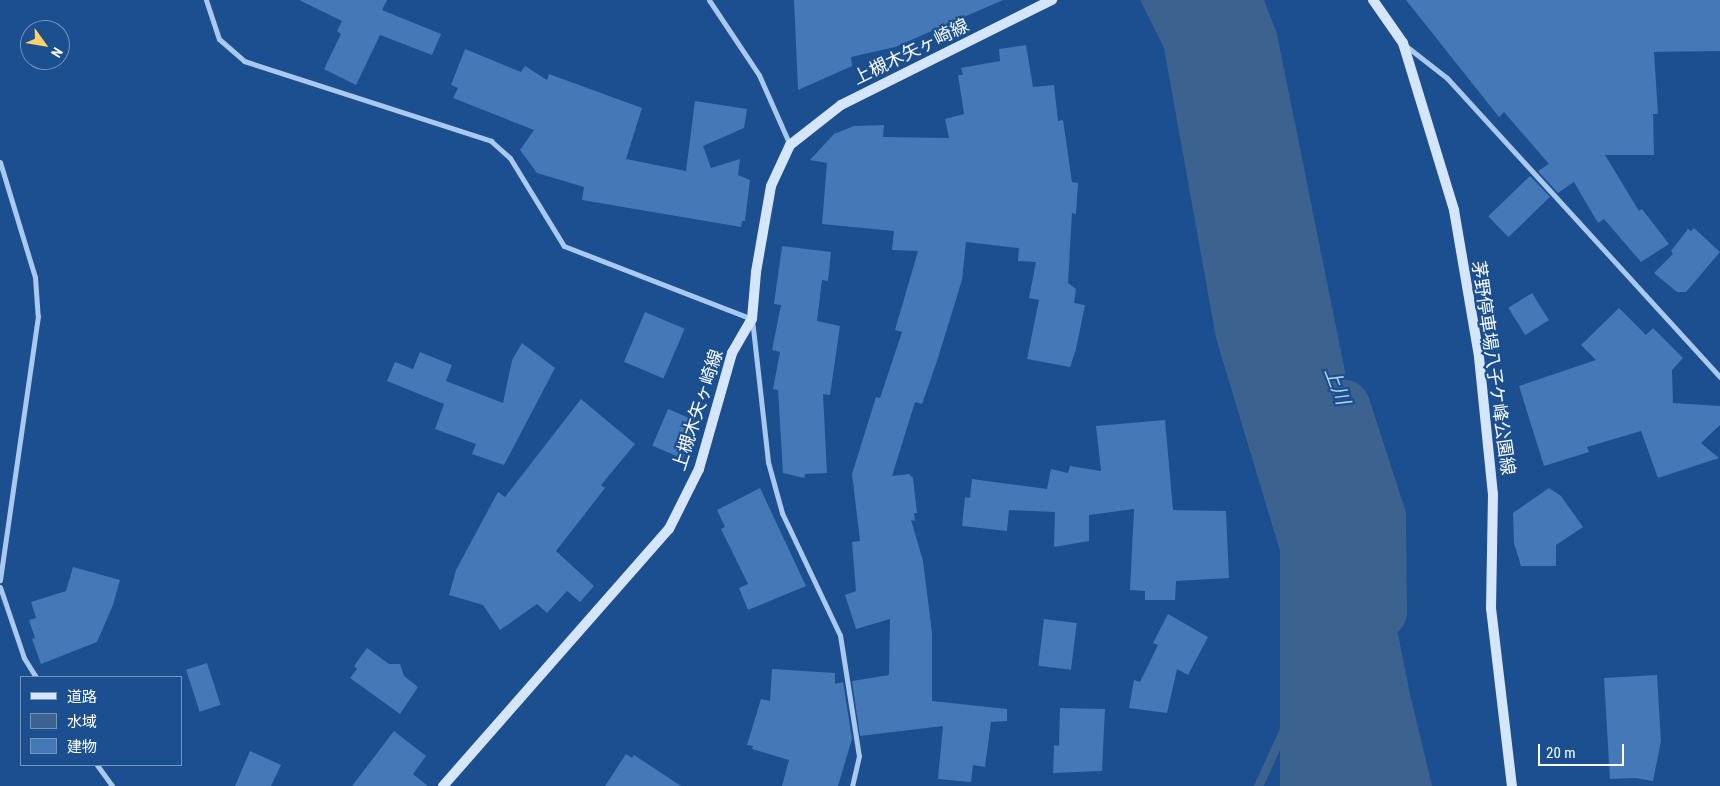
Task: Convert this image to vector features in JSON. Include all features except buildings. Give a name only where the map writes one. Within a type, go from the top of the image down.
[{"type":"main road","name":"上槻木矢ヶ崎線","points":[[443,786],[669,529],[699,469],[732,353],[752,319],[756,272],[771,186],[790,145],[841,105],[1052,0]]},
{"type":"main road","name":"茅野停車場八子ケ峰公園線","points":[[1373,0],[1403,43],[1454,210],[1479,358],[1494,494],[1491,608],[1512,786]]},
{"type":"street","points":[[206,0],[218,39],[244,61],[491,141],[510,158],[564,246],[752,319],[768,462],[782,514],[840,635],[859,756],[852,786]]},
{"type":"street","points":[[709,0],[759,75],[790,145]]},
{"type":"street","points":[[1403,43],[1447,78],[1720,377]]},
{"type":"street","points":[[0,162],[35,277],[38,316],[0,580]]},
{"type":"street","points":[[0,587],[24,658],[35,676]]},
{"type":"street","points":[[98,766],[112,786]]},
{"type":"water","points":[[1140,0],[1264,0],[1277,34],[1410,694],[1432,786],[1280,786],[1280,551],[1216,338],[1164,48]]},
{"type":"waterway","name":"上川","points":[[1344,405],[1380,516],[1381,612]]},
{"type":"waterway","name":"上川","points":[[1372,535],[1380,516]]},
{"type":"waterway","points":[[1258,786],[1285,727]]}]
